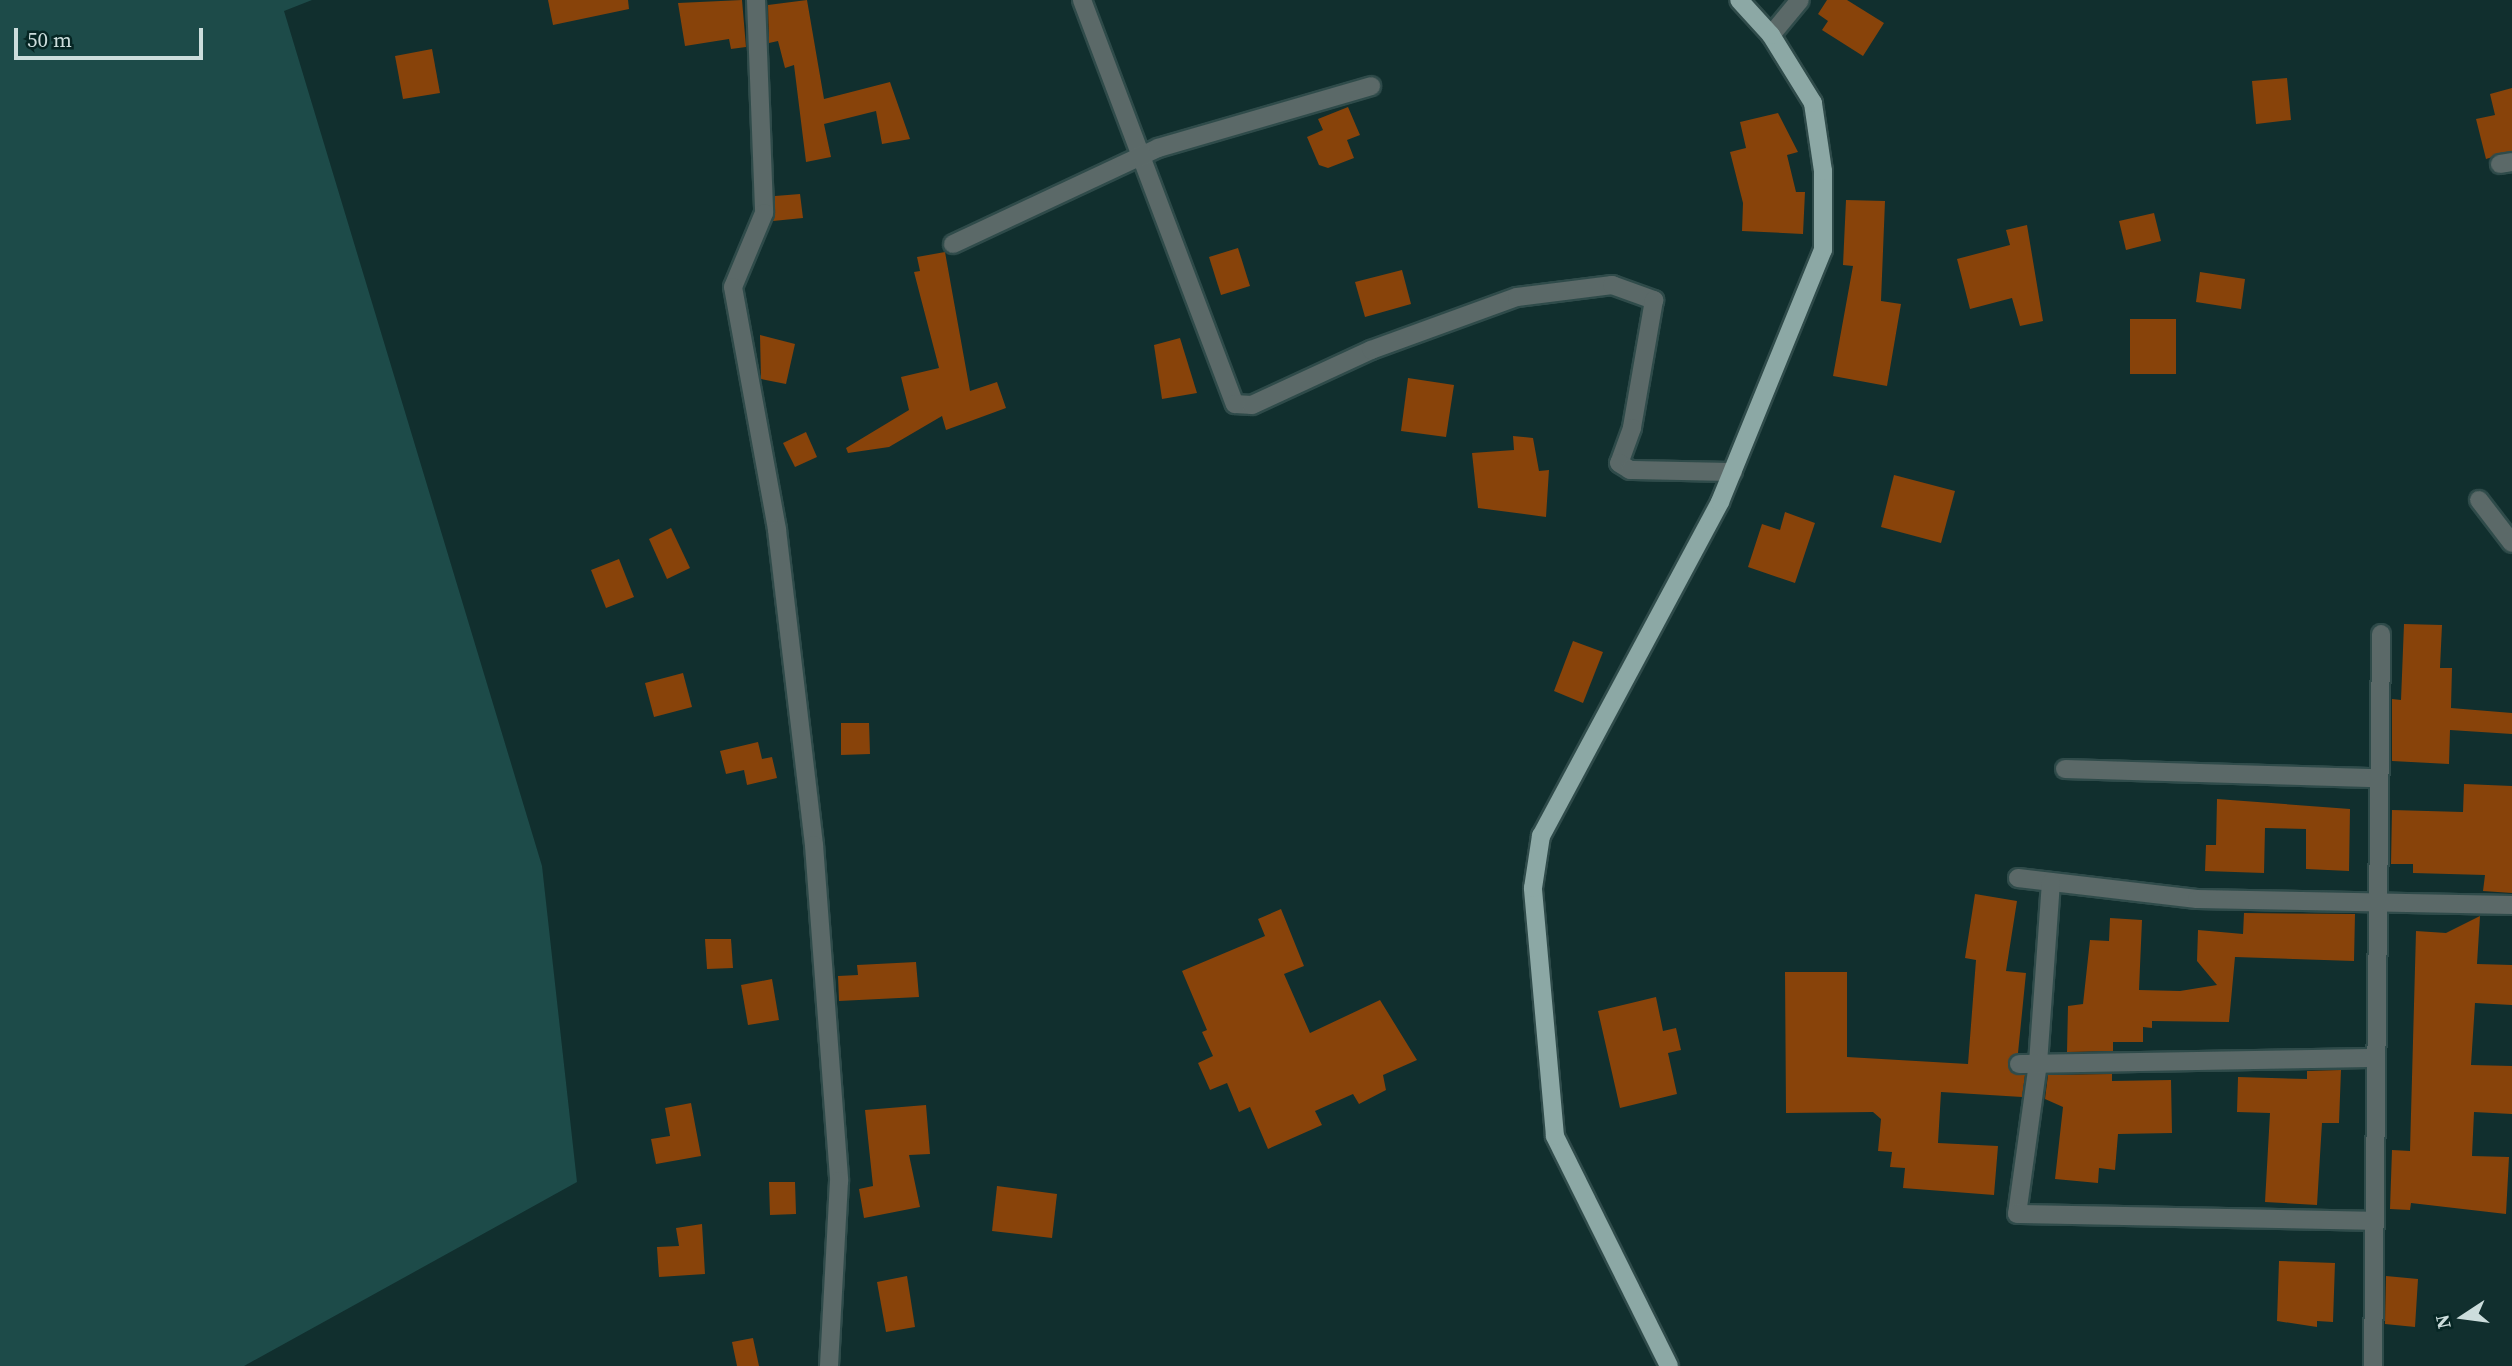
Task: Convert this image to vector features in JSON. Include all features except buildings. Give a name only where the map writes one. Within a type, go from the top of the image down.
[{"type":"main road","points":[[1669,1366],[1555,1136],[1533,888],[1541,836],[1733,472],[1823,250],[1823,170],[1813,103],[1771,35],[1739,0]]},
{"type":"street","points":[[756,0],[764,213],[733,287],[777,530],[814,845],[839,1181],[829,1366]]},
{"type":"street","points":[[1082,0],[1235,404],[1252,405],[1371,350],[1517,297],[1612,285],[1654,300],[1632,428],[1619,463],[1630,470],[1733,472]]},
{"type":"street","points":[[1771,35],[1800,0]]},
{"type":"street","points":[[953,244],[1140,158],[1371,86]]},
{"type":"street","points":[[2479,500],[2512,542]]},
{"type":"street","points":[[2373,1366],[2375,899],[2381,634]]},
{"type":"street","points":[[2066,769],[2377,778]]},
{"type":"street","points":[[2018,878],[2197,899],[2375,899],[2512,905]]},
{"type":"street","points":[[2051,882],[2038,1063],[2017,1214],[2373,1222]]},
{"type":"street","points":[[2019,1064],[2375,1058]]},
{"type":"shaded area","points":[[0,0],[312,0],[284,11],[542,866],[577,1182],[244,1366],[0,1366]]}]
